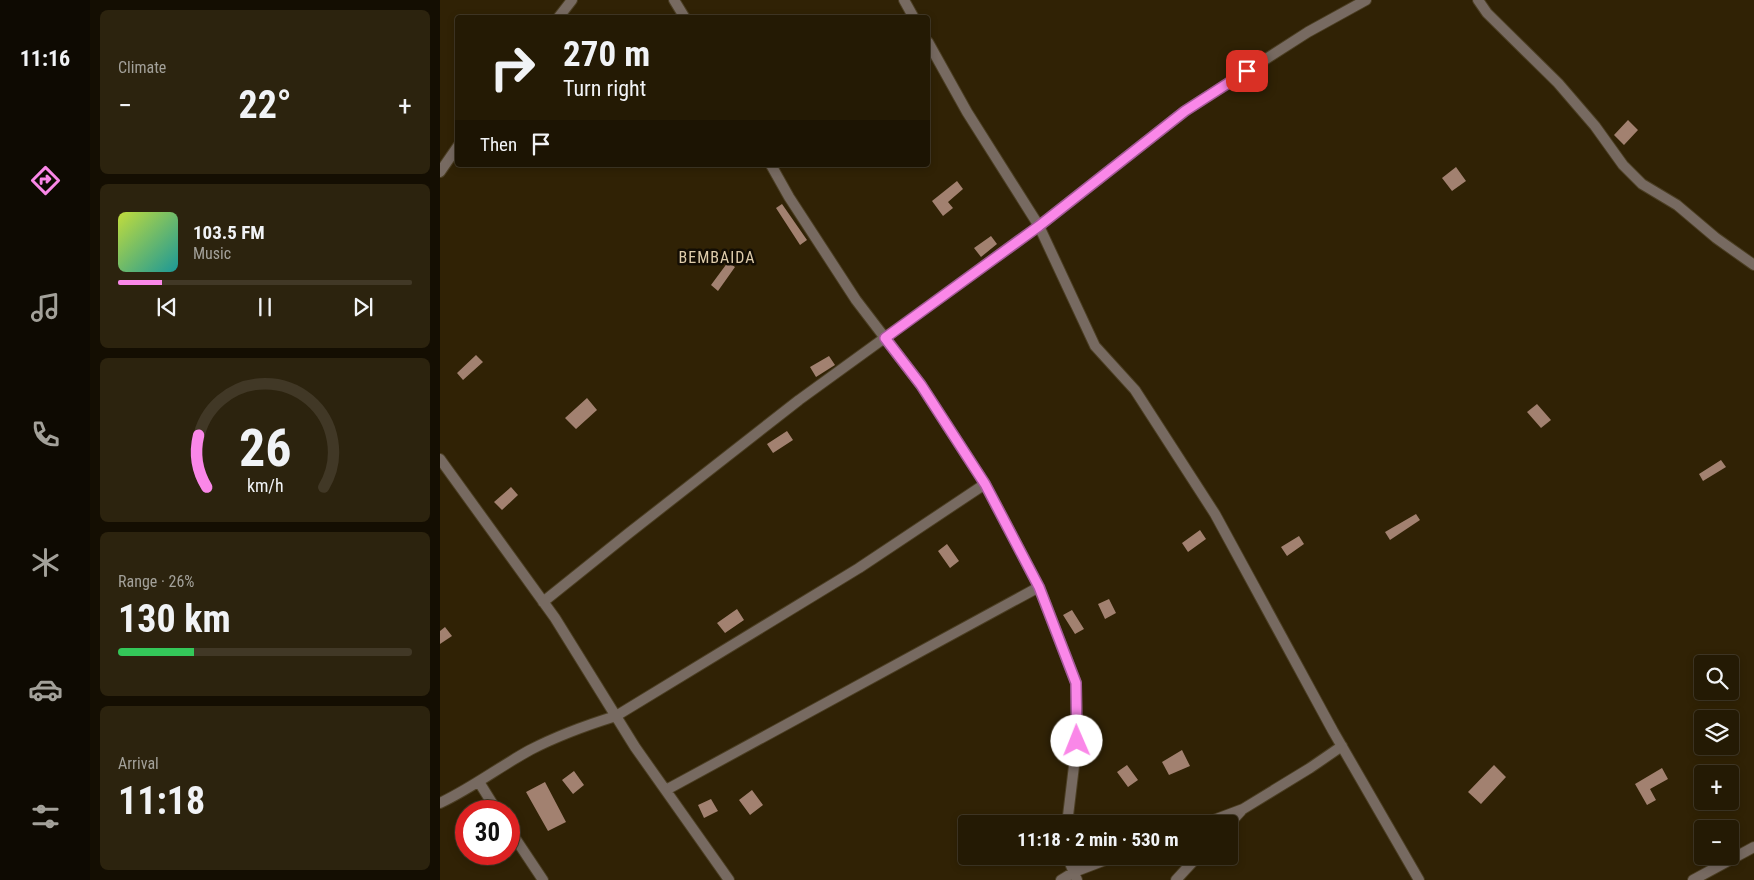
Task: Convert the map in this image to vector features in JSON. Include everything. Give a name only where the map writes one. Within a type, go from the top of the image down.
[{"type":"street","points":[[560,15],[572,0]]},
{"type":"street","points":[[674,0],[683,15]]},
{"type":"street","points":[[904,0],[912,15]]},
{"type":"street","points":[[544,602],[768,424],[1039,226],[1185,111],[1308,32],[1366,0]]},
{"type":"street","points":[[1478,0],[1487,13],[1558,83],[1595,126],[1623,165],[1642,184],[1677,205],[1716,238],[1754,265]]},
{"type":"street","points":[[930,46],[968,112],[1039,226],[1095,346],[1135,390],[1214,514],[1342,746],[1419,880]]},
{"type":"street","points":[[440,172],[455,150]]},
{"type":"street","points":[[772,167],[789,197],[850,292],[921,385],[985,484],[1039,587],[1076,683],[1077,741],[1068,815]]},
{"type":"street","points":[[440,459],[544,602],[635,747],[729,880]]},
{"type":"street","points":[[440,803],[461,793],[530,750],[616,716],[859,568],[985,484]]},
{"type":"street","points":[[666,790],[1039,587]]},
{"type":"street","points":[[1227,815],[1243,809],[1342,746]]},
{"type":"street","points":[[479,782],[490,800]]},
{"type":"street","points":[[1237,815],[1243,809]]},
{"type":"street","points":[[520,846],[543,880]]},
{"type":"street","points":[[1693,880],[1754,848]]},
{"type":"street","points":[[1062,880],[1076,876],[1098,865]]},
{"type":"street","points":[[1176,880],[1190,865]]},
{"type":"building","points":[[1628,120],[1638,130],[1624,145],[1614,135]]},
{"type":"building","points":[[1456,167],[1466,181],[1452,191],[1442,178]]},
{"type":"building","points":[[957,181],[963,189],[948,202],[953,208],[943,216],[932,201]]},
{"type":"building","points":[[782,204],[807,240],[800,245],[776,208]]},
{"type":"building","points":[[991,236],[997,244],[981,257],[974,248]]},
{"type":"building","points":[[728,262],[735,267],[718,291],[711,285]]},
{"type":"building","points":[[476,355],[483,362],[463,380],[457,373]]},
{"type":"building","points":[[829,356],[835,365],[816,377],[810,367]]},
{"type":"building","points":[[587,398],[597,410],[576,429],[565,418]]},
{"type":"building","points":[[1537,404],[1551,420],[1541,428],[1527,412]]},
{"type":"building","points":[[787,431],[793,440],[773,453],[767,444]]},
{"type":"building","points":[[1721,460],[1726,467],[1703,481],[1699,474]]},
{"type":"building","points":[[511,487],[518,495],[502,510],[494,502]]},
{"type":"building","points":[[1416,514],[1420,520],[1390,540],[1385,532]]},
{"type":"building","points":[[1200,530],[1206,539],[1188,552],[1182,543]]},
{"type":"building","points":[[1299,536],[1304,544],[1287,556],[1281,547]]},
{"type":"building","points":[[947,544],[959,561],[950,568],[938,551]]},
{"type":"building","points":[[1109,599],[1116,613],[1105,619],[1098,604]]},
{"type":"building","points":[[737,609],[744,620],[725,633],[717,623]]},
{"type":"building","points":[[1072,610],[1084,629],[1075,634],[1063,615]]},
{"type":"building","points":[[445,627],[452,636],[440,644],[440,631]]},
{"type":"building","points":[[1182,750],[1190,766],[1169,775],[1162,762]]},
{"type":"building","points":[[1127,765],[1138,780],[1128,787],[1117,772]]},
{"type":"building","points":[[1494,765],[1506,777],[1481,804],[1468,792]]},
{"type":"building","points":[[1662,768],[1668,779],[1650,789],[1656,800],[1647,805],[1635,784]]},
{"type":"building","points":[[574,771],[584,785],[573,794],[562,780]]},
{"type":"building","points":[[545,782],[566,822],[548,831],[526,792]]},
{"type":"building","points":[[752,790],[763,805],[750,815],[739,800]]},
{"type":"building","points":[[711,799],[718,811],[704,818],[698,805]]},
{"type":"district","name":"BEMBAIDA","points":[[717,257]]},
{"type":"route","points":[[1077,741],[1076,683],[1039,587],[985,484],[921,385],[885,338],[1039,226],[1185,111],[1247,71]]}]
